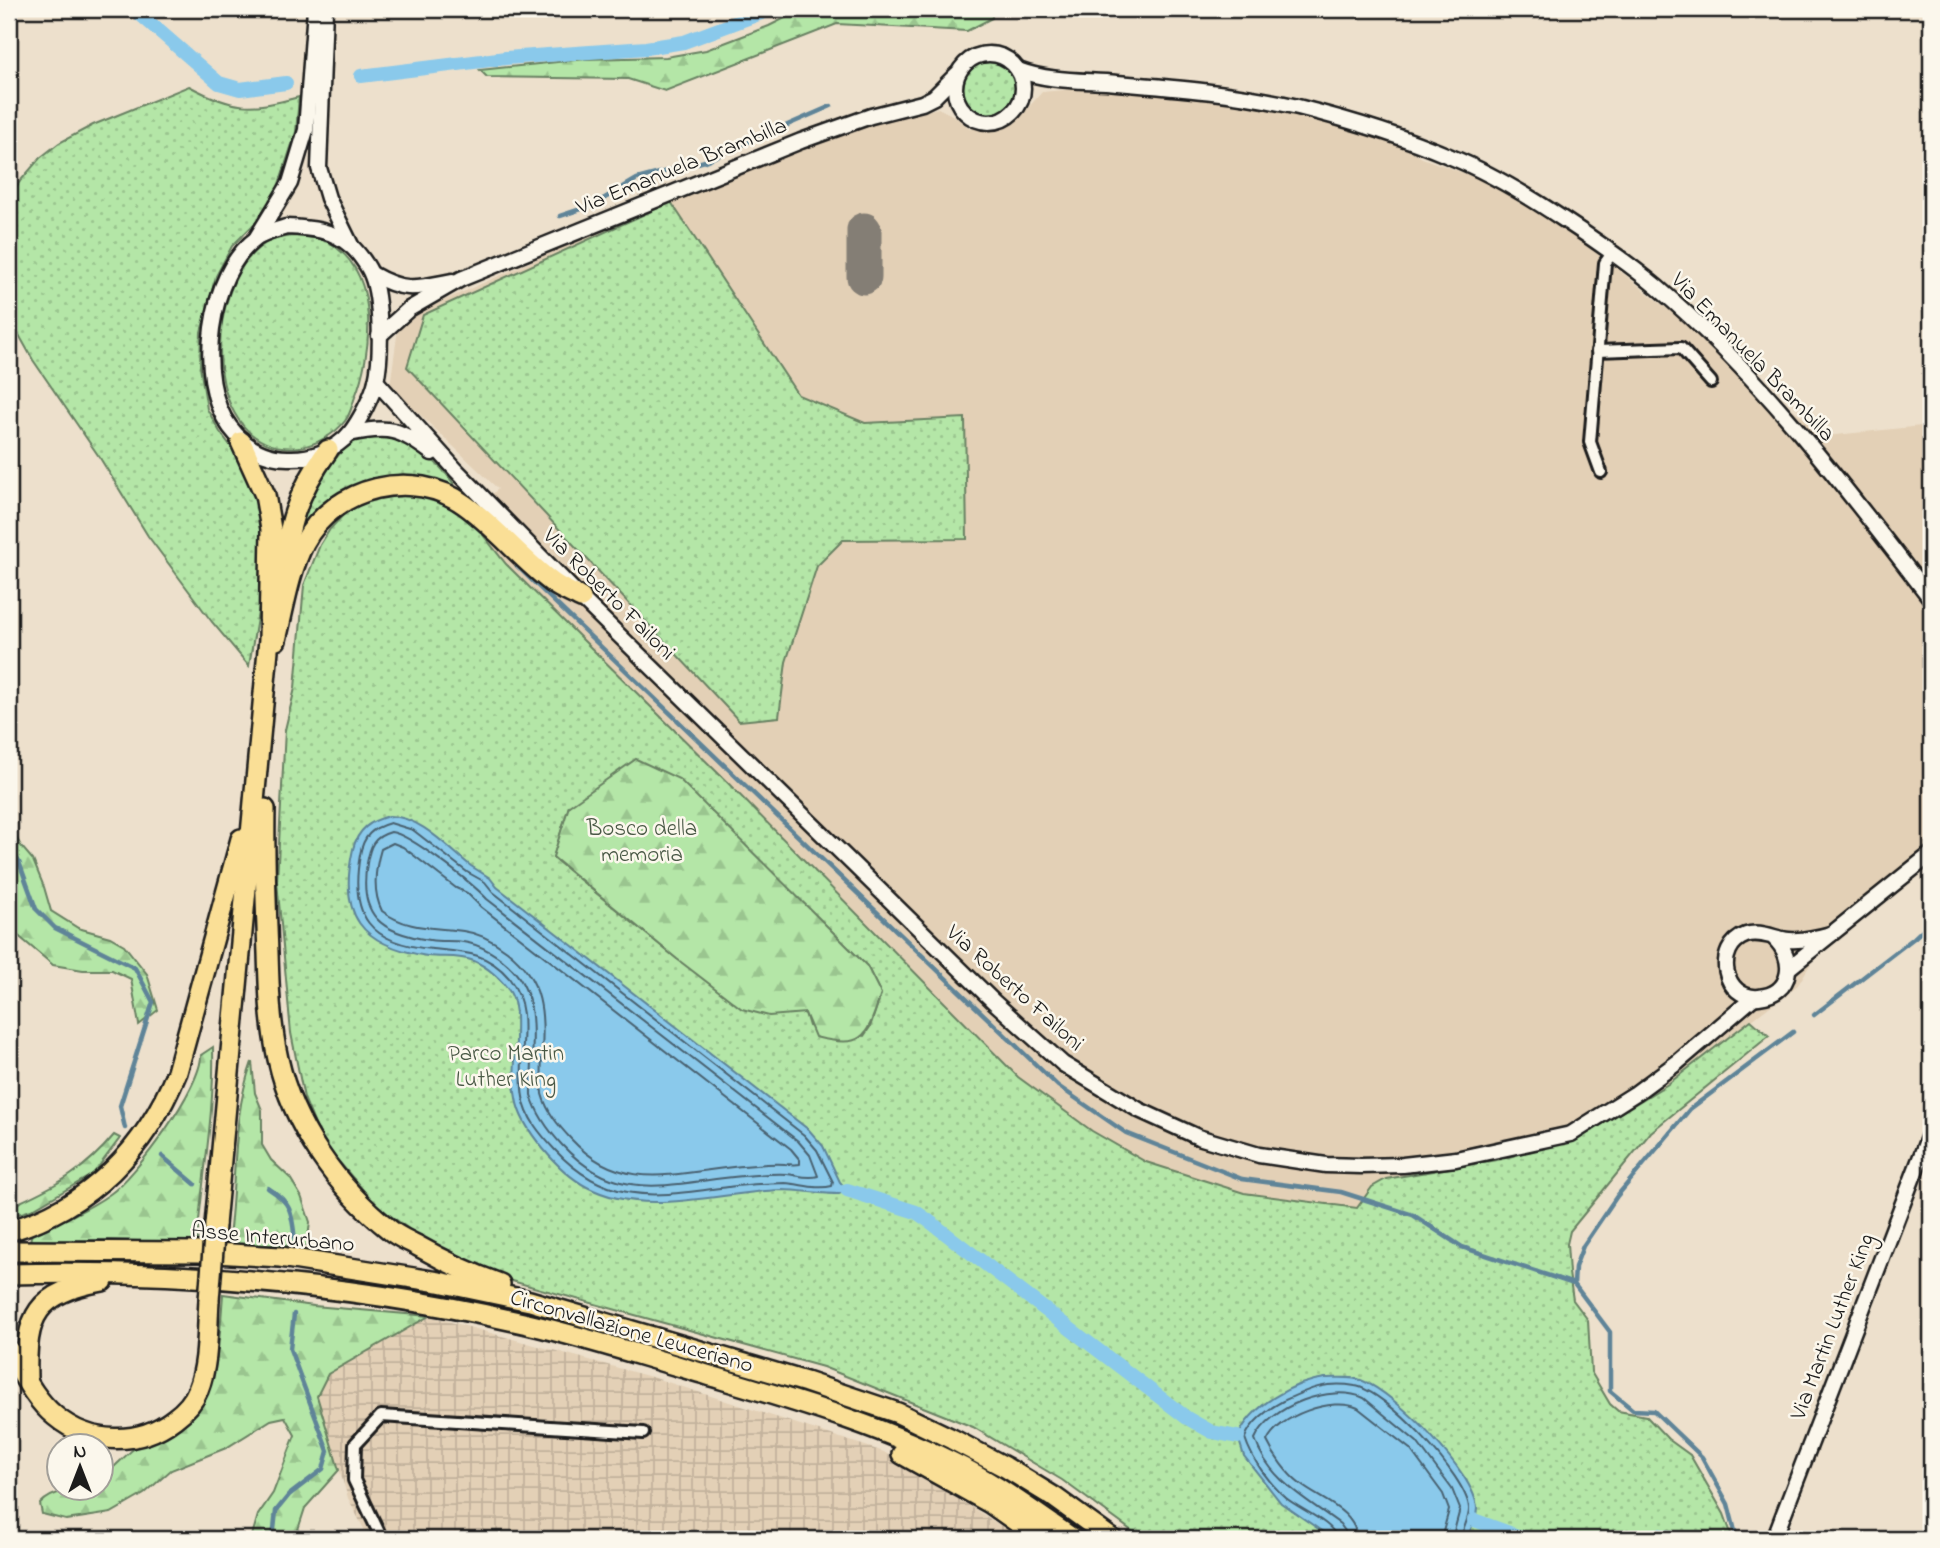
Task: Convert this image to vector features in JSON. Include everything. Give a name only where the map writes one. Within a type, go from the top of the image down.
[{"type":"highway","points":[[9,1350],[27,1381],[55,1416],[73,1428],[108,1439],[138,1437],[154,1432],[183,1413],[197,1393],[204,1362],[269,639],[271,530],[265,495],[241,442]]},
{"type":"highway","points":[[269,639],[290,521],[303,489],[328,450]]},
{"type":"highway","points":[[530,1301],[514,1289],[464,1272],[392,1232],[362,1205],[331,1171],[309,1136],[292,1100],[278,1061],[270,995],[264,852],[266,680],[297,559],[306,540],[323,518],[338,505],[352,496],[377,488],[402,484],[425,487],[446,494],[464,504],[553,583],[581,598]]},
{"type":"highway","points":[[9,1231],[37,1223],[78,1200],[130,1154],[165,1102],[181,1060],[255,783]]},
{"type":"highway","name":"Asse Interurbano","points":[[9,1251],[199,1252],[281,1257],[439,1282],[530,1301]]},
{"type":"highway","points":[[9,1274],[145,1274]]},
{"type":"highway","points":[[27,1381],[28,1333],[37,1314],[52,1296],[86,1284],[145,1274]]},
{"type":"highway","name":"Circonvallazione Leuceriano","points":[[145,1274],[340,1291],[516,1321],[665,1362],[878,1430],[965,1469],[1005,1492],[1073,1539]]},
{"type":"highway","name":"Circonvallazione Leuceriano","points":[[530,1301],[806,1382],[898,1413],[952,1438],[1054,1497],[1112,1538]]},
{"type":"highway","points":[[832,1414],[859,1435],[915,1459],[990,1503],[1041,1539]]},
{"type":"street","points":[[315,9],[306,130],[290,183],[257,238],[233,263],[215,308],[209,337],[211,378],[222,417],[241,442],[272,458],[303,459],[328,450],[349,434],[376,381],[378,307],[372,274],[351,246],[328,198],[319,168],[325,9]]},
{"type":"street","name":"Via Emanuela Brambilla","points":[[379,336],[409,309],[460,279],[801,141],[871,116],[922,103],[934,97],[971,58],[992,53],[1012,62],[1018,70],[1036,76],[1210,91],[1343,118],[1401,136],[1485,173],[1534,200],[1613,252],[1657,287],[1727,354],[1817,453],[1931,600]]},
{"type":"street","points":[[1018,70],[1023,82],[1023,94]]},
{"type":"street","points":[[957,74],[955,96],[960,106]]},
{"type":"street","name":"Via Emanuela Brambilla","points":[[922,103],[960,106],[966,114],[983,122],[1002,119],[1015,110],[1023,94],[1062,80]]},
{"type":"street","points":[[257,238],[286,227],[322,229],[351,246]]},
{"type":"street","points":[[1601,472],[1590,442],[1605,263],[1613,252]]},
{"type":"street","name":"Via Emanuela Brambilla","points":[[372,274],[400,288],[424,287],[460,279]]},
{"type":"street","points":[[1597,351],[1681,348],[1711,382]]},
{"type":"street","name":"Via Roberto Failoni","points":[[376,381],[383,392],[456,470],[581,598],[984,992],[1063,1064],[1139,1110],[1198,1137],[1259,1155],[1326,1165],[1361,1166],[1457,1159],[1571,1134],[1636,1093],[1678,1062],[1753,998]]},
{"type":"street","name":"Via Roberto Failoni","points":[[349,434],[377,429],[402,432],[456,470]]},
{"type":"street","name":"Via Roberto Failoni","points":[[1831,934],[1810,940],[1774,938],[1765,934],[1746,935],[1728,950],[1725,964],[1728,979],[1734,988],[1753,998],[1778,990],[1786,980],[1789,968],[1931,854]]},
{"type":"street","points":[[1774,938],[1783,946],[1788,956],[1789,968]]},
{"type":"street","name":"Via Martin Luther King","points":[[1774,1539],[1931,1130]]},
{"type":"street","points":[[382,1539],[354,1480],[355,1444],[381,1416],[642,1433]]},
{"type":"shaded area","points":[[1107,86],[1242,101],[1391,138],[1422,158],[1491,183],[1550,215],[1826,436],[1931,425],[1931,849],[1829,933],[1798,985],[1668,1084],[1584,1135],[1502,1159],[1372,1187],[1357,1208],[1244,1193],[1146,1162],[1092,1131],[1018,1077],[724,779],[506,564],[468,516],[498,489],[390,386],[398,329],[418,312],[681,195],[844,131],[938,108],[970,129],[1014,124],[1042,92]]},
{"type":"shaded area","points":[[429,1316],[655,1378],[884,1452],[1022,1539],[369,1539],[348,1498],[317,1396],[328,1374]]},
{"type":"green space","points":[[803,9],[992,9],[992,18],[967,31],[837,24],[665,91],[628,79],[487,77],[480,70],[586,59],[666,57],[706,50],[769,26]]},
{"type":"green space","points":[[994,61],[1004,65],[1012,73],[1016,88],[1012,103],[1004,111],[984,115],[974,111],[966,103],[962,83],[966,73],[974,65]]},
{"type":"green space","points":[[189,86],[218,100],[243,105],[255,106],[299,97],[296,132],[277,190],[257,221],[232,246],[216,276],[201,332],[200,367],[207,409],[242,461],[260,506],[266,565],[249,666],[212,622],[148,536],[100,458],[33,360],[9,317],[9,197],[21,180],[40,158],[59,143],[93,125]]},
{"type":"green space","points":[[671,202],[798,395],[865,423],[965,418],[967,539],[843,540],[817,566],[786,662],[779,717],[739,721],[407,367],[423,315]]},
{"type":"green space","points":[[292,236],[327,242],[351,262],[366,298],[368,318],[365,360],[349,415],[331,434],[300,447],[267,443],[243,426],[228,398],[221,364],[221,328],[229,293],[244,264],[266,243]]},
{"type":"green space","points":[[395,434],[430,457],[457,489],[443,483],[408,477],[295,539],[305,500],[342,451],[362,436]]},
{"type":"green space","name":"Parco Martin Luther King","points":[[402,494],[423,495],[447,503],[468,516],[506,564],[724,779],[1018,1077],[1092,1131],[1146,1162],[1244,1193],[1357,1208],[1372,1187],[1386,1179],[1502,1159],[1584,1135],[1668,1084],[1751,1020],[1769,1036],[1651,1132],[1570,1231],[1567,1244],[1573,1300],[1588,1320],[1591,1372],[1610,1404],[1618,1411],[1646,1416],[1668,1439],[1690,1455],[1724,1514],[1733,1539],[1143,1539],[1062,1480],[973,1427],[823,1367],[483,1273],[428,1243],[376,1205],[322,1142],[304,1098],[291,1033],[277,881],[285,730],[295,688],[304,585],[320,545],[330,529],[348,510],[371,500]],"holes":[[[569,806],[764,864],[867,966],[881,994],[870,1027],[864,1036],[809,1026],[805,1013],[677,959],[553,858]]]},
{"type":"green space","name":"Bosco della memoria","points":[[636,759],[679,779],[867,966],[881,994],[867,1030],[861,1036],[844,1042],[815,1037],[805,1013],[769,1016],[742,1009],[553,857],[569,806]]},
{"type":"green space","points":[[9,825],[33,860],[51,911],[78,928],[110,937],[124,945],[147,974],[158,1010],[139,1025],[131,979],[112,970],[83,970],[53,965],[9,928],[9,899],[13,895],[9,892]]},
{"type":"green space","points":[[213,1047],[210,1120],[197,1243],[30,1241],[32,1233],[91,1206],[121,1184],[166,1129],[191,1087],[201,1055]]},
{"type":"green space","points":[[252,1062],[255,1093],[262,1110],[262,1145],[271,1160],[290,1178],[301,1196],[310,1222],[307,1246],[228,1244],[241,1106]]},
{"type":"green space","points":[[114,1135],[120,1138],[93,1174],[31,1210],[9,1217],[9,1200],[18,1203],[59,1182],[93,1158]]},
{"type":"green space","points":[[223,1294],[314,1306],[429,1316],[328,1374],[317,1396],[339,1470],[305,1508],[295,1539],[251,1539],[258,1515],[273,1493],[295,1435],[285,1417],[271,1420],[226,1448],[171,1470],[144,1494],[111,1513],[66,1520],[42,1514],[40,1504],[46,1499],[46,1502],[116,1502],[116,1465],[150,1438],[187,1421],[198,1411],[212,1381],[219,1344]]},
{"type":"water","points":[[389,816],[412,821],[433,834],[809,1130],[823,1146],[840,1182],[847,1190],[839,1194],[781,1190],[658,1202],[633,1201],[610,1196],[576,1180],[554,1161],[533,1136],[519,1110],[514,1083],[515,1009],[513,997],[507,987],[489,970],[474,961],[457,957],[427,956],[385,944],[371,935],[352,909],[349,872],[355,842],[366,827]]},
{"type":"water","points":[[1354,1378],[1377,1388],[1413,1417],[1431,1436],[1463,1475],[1473,1493],[1477,1512],[1467,1539],[1333,1539],[1281,1503],[1244,1456],[1238,1437],[1252,1415],[1274,1397],[1313,1380]]},
{"type":"waterway","points":[[134,9],[219,83],[240,89],[286,83]]},
{"type":"waterway","points":[[361,76],[506,58],[646,48],[684,42],[772,9]]},
{"type":"waterway","points":[[560,216],[593,205],[637,179],[705,161],[831,106]]},
{"type":"waterway","points":[[517,566],[1058,1086],[1126,1133],[1242,1179],[1341,1192],[1413,1215],[1462,1247],[1574,1284]]},
{"type":"waterway","points":[[9,847],[19,862],[36,909],[55,928],[135,968],[153,1002],[120,1106],[125,1128]]},
{"type":"waterway","points":[[1814,1015],[1931,922]]},
{"type":"waterway","points":[[1737,1539],[1728,1504],[1702,1457],[1654,1411],[1633,1410],[1610,1391],[1610,1332],[1574,1284],[1575,1267],[1583,1246],[1617,1196],[1690,1109],[1793,1032]]},
{"type":"waterway","points":[[162,1156],[195,1184]]},
{"type":"waterway","points":[[268,1188],[286,1204],[293,1223],[295,1241]]},
{"type":"waterway","points":[[847,1190],[916,1212],[1187,1418],[1212,1432],[1238,1437]]},
{"type":"waterway","points":[[273,1539],[276,1511],[289,1495],[323,1469],[328,1451],[290,1349],[294,1314]]},
{"type":"waterway","points":[[1474,1520],[1526,1539]]},
{"type":"waterway","points":[[1612,1539],[1659,1535],[1679,1539]]},
{"type":"taxiway","points":[[864,230],[864,277]]}]
